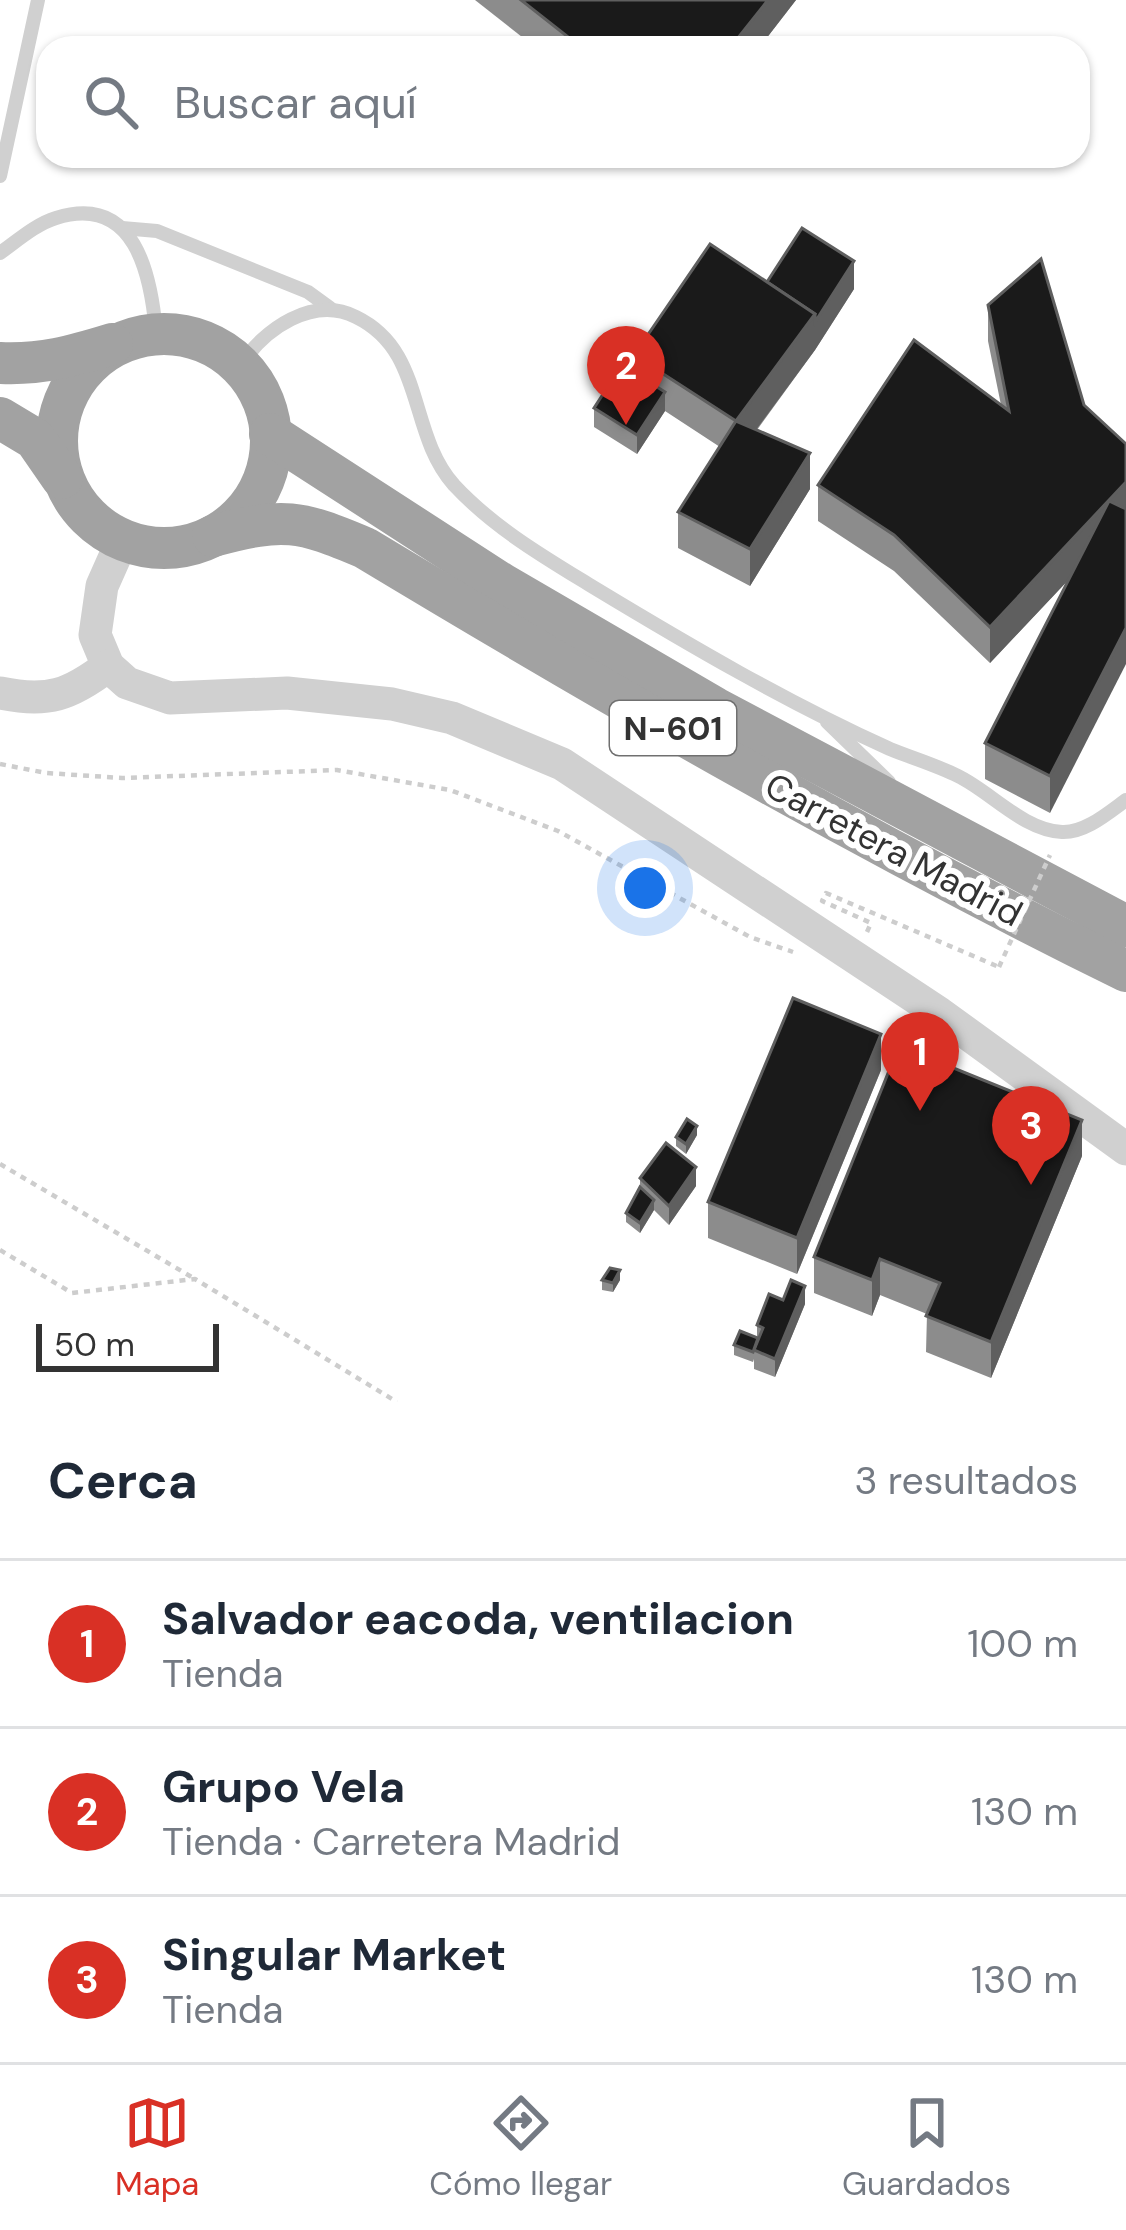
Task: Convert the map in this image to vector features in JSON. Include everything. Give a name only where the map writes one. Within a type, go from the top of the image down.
[{"type":"highway","points":[[65,483],[58,446],[64,406],[87,367],[138,337]]},
{"type":"highway","points":[[0,363],[65,359],[138,337],[203,338],[241,365],[264,398],[269,457],[260,488],[242,514],[213,536]]},
{"type":"highway","points":[[0,418],[35,439],[97,528],[122,541]]},
{"type":"highway","name":"Carretera Madrid","points":[[270,434],[502,584],[715,708],[1126,926]]},
{"type":"highway","name":"Carretera Madrid","points":[[213,536],[253,525],[287,523],[310,525],[365,548],[726,758],[997,908],[1126,971]]},
{"type":"highway","name":"N-601","points":[[122,541],[147,548],[180,547],[213,536]]},
{"type":"street","points":[[122,541],[96,606],[95,634],[108,666],[127,683],[170,698],[322,694],[452,718],[503,736],[562,764],[639,811],[810,931],[939,1013],[1126,1149]]},
{"type":"street","points":[[0,692],[31,699],[62,695],[108,666]]},
{"type":"lane","points":[[0,176],[38,0]]},
{"type":"lane","points":[[0,253],[57,218],[82,214],[122,228],[157,231],[308,292],[330,308],[383,332],[398,352],[430,445],[452,482],[514,539],[661,628],[816,712],[959,776],[1028,821],[1061,832],[1082,828],[1126,800]]},
{"type":"lane","points":[[122,228],[147,268],[138,337]]},
{"type":"lane","points":[[241,365],[256,343],[289,320],[330,308]]},
{"type":"lane","points":[[816,712],[936,827]]},
{"type":"path","points":[[0,764],[46,773],[122,778],[337,770],[388,776],[499,805],[558,831],[750,937],[789,953],[799,949],[810,931]]},
{"type":"path","points":[[850,928],[865,935],[871,923],[822,901],[826,893],[999,967],[1050,855]]},
{"type":"path","points":[[0,1164],[398,1402]]},
{"type":"path","points":[[0,1250],[72,1293],[195,1279]]},
{"type":"building","points":[[521,0],[768,0],[740,36],[567,36]]},
{"type":"building","points":[[802,228],[854,261],[815,322],[815,314],[767,282]]},
{"type":"building","points":[[710,244],[815,314],[736,421],[634,355]]},
{"type":"building","points":[[1041,259],[1084,405],[1126,444],[1126,482],[990,627],[894,535],[818,485],[914,340],[1009,411],[988,305]]},
{"type":"building","points":[[622,365],[665,392],[637,435],[594,408]]},
{"type":"building","points":[[736,421],[810,453],[750,549],[678,512]]},
{"type":"building","points":[[1109,501],[1126,509],[1126,628],[1050,776],[985,743]]},
{"type":"building","points":[[793,998],[881,1034],[797,1238],[708,1202]]},
{"type":"building","points":[[899,1046],[1082,1120],[991,1342],[926,1316],[940,1283],[880,1259],[872,1280],[814,1257]]},
{"type":"building","points":[[687,1119],[697,1126],[686,1144],[676,1137]]},
{"type":"building","points":[[666,1143],[696,1167],[669,1206],[640,1178]]},
{"type":"building","points":[[640,1187],[654,1200],[640,1223],[626,1213]]},
{"type":"building","points":[[610,1268],[620,1270],[613,1283],[602,1280]]},
{"type":"building","points":[[791,1280],[805,1286],[775,1359],[754,1350],[763,1328],[757,1325],[769,1294],[783,1300]]},
{"type":"building","points":[[740,1331],[758,1338],[753,1352],[734,1345]]},
{"type":"place","name":"Grupo Vela","points":[[626,425]]},
{"type":"place","name":"Salvador eacoda, ventilacion","points":[[920,1111]]},
{"type":"place","name":"Singular Market","points":[[1031,1185]]}]
